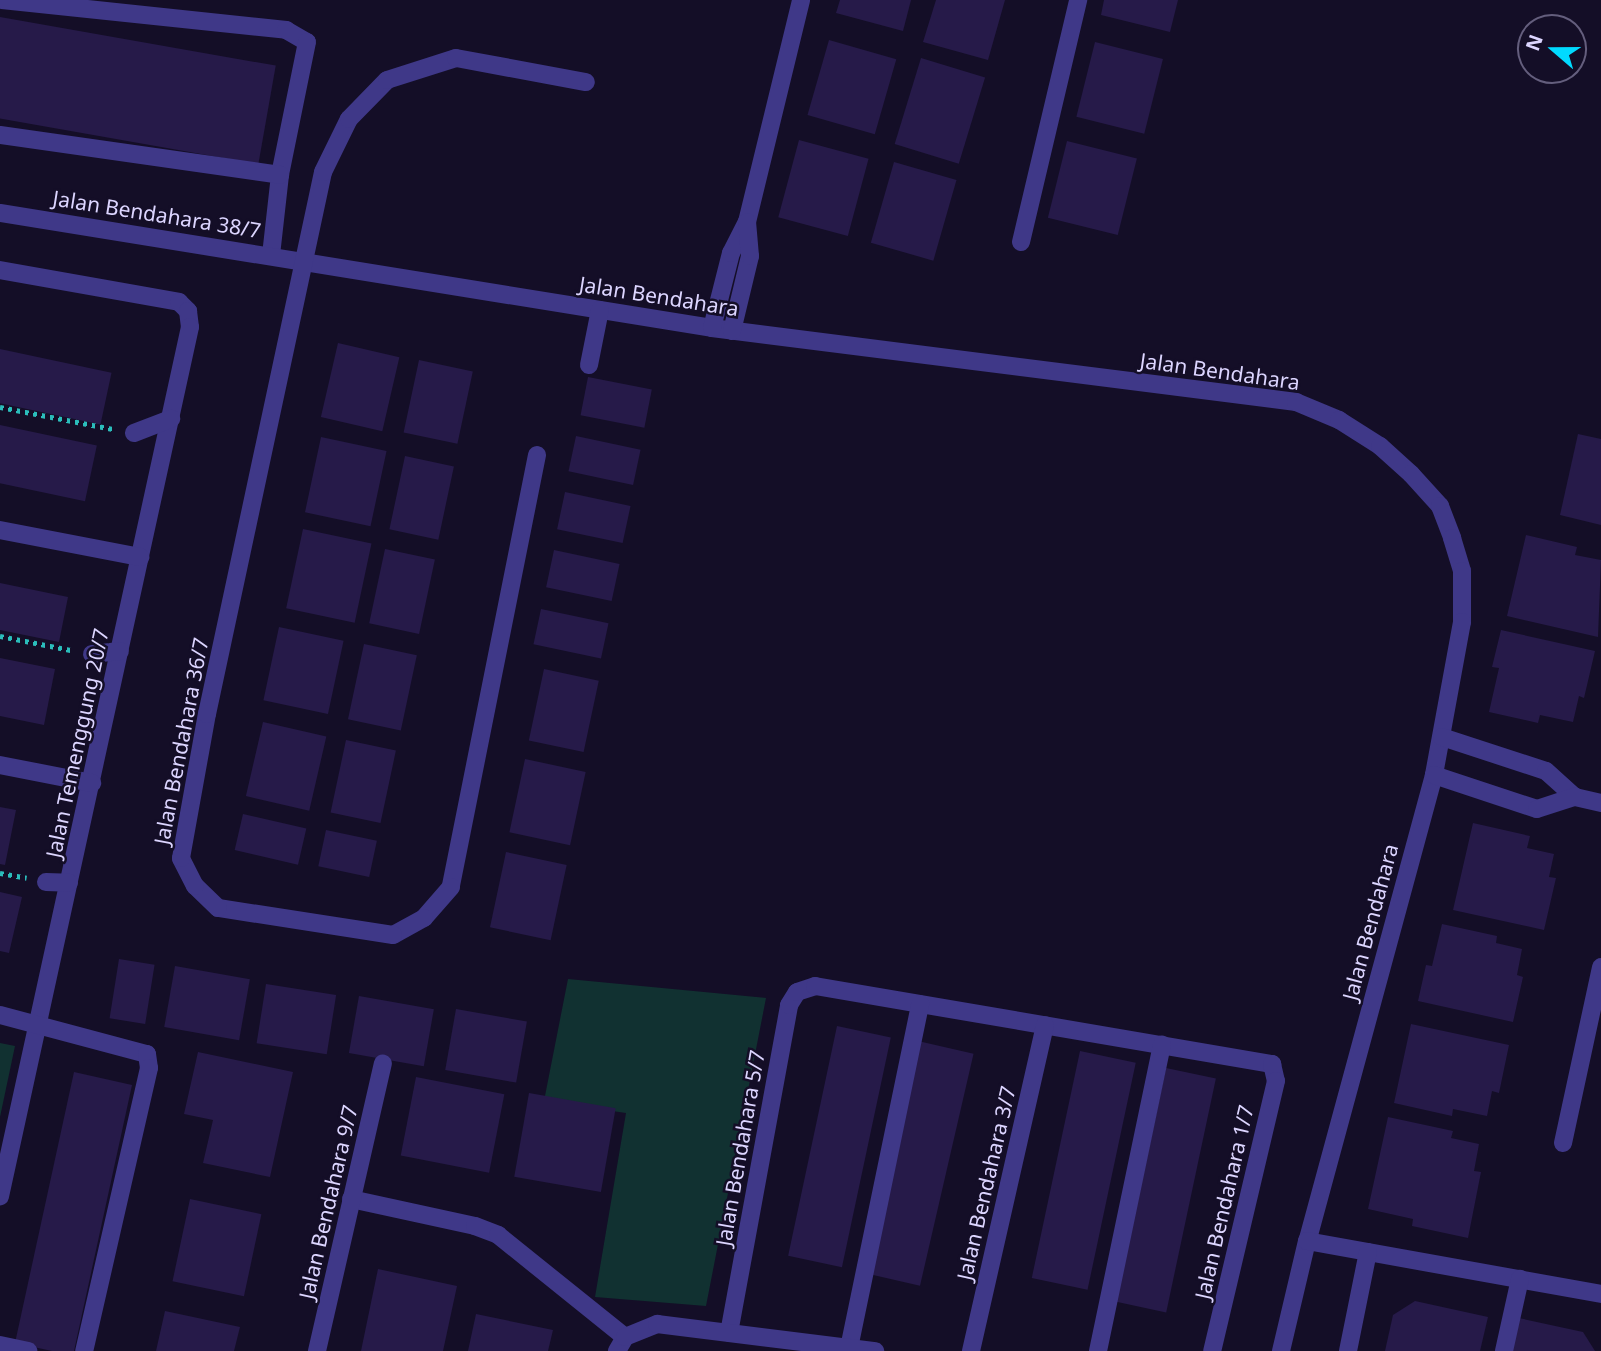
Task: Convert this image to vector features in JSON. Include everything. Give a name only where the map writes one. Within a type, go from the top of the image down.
[{"type":"street","points":[[2,0],[286,30],[307,42],[280,175],[271,255]]},
{"type":"street","points":[[712,328],[731,253],[747,222],[801,0]]},
{"type":"street","points":[[1021,242],[1078,0]]},
{"type":"street","name":"Jalan Bendahara 36/7","points":[[537,455],[451,887],[424,918],[393,935],[218,908],[195,886],[181,858],[207,714],[306,262],[323,172],[349,119],[387,80],[456,58],[586,82]]},
{"type":"street","points":[[0,135],[280,175]]},
{"type":"street","name":"Jalan Bendahara 38/7","points":[[0,213],[306,262]]},
{"type":"street","points":[[732,331],[750,257],[747,222]]},
{"type":"street","name":"Jalan Bendahara","points":[[306,262],[732,331],[1296,402],[1339,420],[1380,446],[1411,474],[1440,506],[1462,572],[1462,622],[1443,737],[1307,1241],[1281,1351]]},
{"type":"street","name":"Jalan Temenggung 20/7","points":[[0,270],[179,302],[188,312],[190,327],[0,1196]]},
{"type":"street","points":[[589,365],[600,310]]},
{"type":"street","points":[[134,433],[171,419]]},
{"type":"street","points":[[0,530],[140,557]]},
{"type":"street","points":[[92,654],[120,651]]},
{"type":"street","points":[[1443,737],[1546,771],[1575,797],[1601,803]]},
{"type":"street","points":[[0,765],[92,783]]},
{"type":"street","points":[[1434,775],[1537,809],[1575,797]]},
{"type":"street","points":[[46,882],[69,883]]},
{"type":"street","points":[[1563,1143],[1601,967]]},
{"type":"street","name":"Jalan Bendahara 5/7","points":[[729,1333],[789,1005],[797,992],[815,986],[920,1004]]},
{"type":"street","points":[[849,1348],[920,1004],[1162,1045],[1098,1351]]},
{"type":"street","points":[[0,1015],[134,1048],[147,1054],[148,1061],[84,1351]]},
{"type":"street","name":"Jalan Bendahara 3/7","points":[[971,1351],[1045,1025]]},
{"type":"street","name":"Jalan Bendahara 1/7","points":[[1162,1045],[1272,1064],[1276,1081],[1212,1351]]},
{"type":"street","name":"Jalan Bendahara 9/7","points":[[317,1351],[383,1063]]},
{"type":"street","points":[[351,1199],[475,1226],[498,1235],[621,1344],[657,1324],[875,1351]]},
{"type":"street","points":[[1307,1241],[1601,1294]]},
{"type":"street","points":[[1348,1351],[1368,1252]]},
{"type":"street","points":[[1504,1351],[1520,1279]]},
{"type":"street","points":[[0,1345],[28,1351]]},
{"type":"path","points":[[0,407],[134,433]]},
{"type":"path","points":[[0,636],[92,654]]},
{"type":"green space","points":[[568,979],[766,998],[706,1306],[595,1297],[626,1113],[544,1101]]},
{"type":"green space","points":[[0,1043],[15,1046],[0,1117]]},
{"type":"building","points":[[840,0],[911,0],[903,31],[836,13]]},
{"type":"building","points":[[936,0],[1005,0],[988,60],[923,42]]},
{"type":"building","points":[[1104,0],[1178,0],[1170,32],[1101,15]]},
{"type":"building","points":[[0,17],[276,66],[258,164],[0,119]]},
{"type":"building","points":[[829,40],[896,59],[875,134],[808,115]]},
{"type":"building","points":[[1095,42],[1163,59],[1144,134],[1076,117]]},
{"type":"building","points":[[921,58],[985,78],[959,164],[895,144]]},
{"type":"building","points":[[799,140],[869,159],[848,236],[778,217]]},
{"type":"building","points":[[1067,141],[1137,158],[1118,235],[1048,218]]},
{"type":"building","points":[[894,162],[956,180],[933,261],[871,243]]},
{"type":"building","points":[[338,343],[399,357],[382,431],[321,417]]},
{"type":"building","points":[[0,349],[112,373],[100,425],[0,403]]},
{"type":"building","points":[[419,360],[473,371],[457,444],[404,432]]},
{"type":"building","points":[[588,377],[652,389],[644,428],[581,415]]},
{"type":"building","points":[[0,425],[97,446],[85,501],[0,483]]},
{"type":"building","points":[[1578,434],[1601,439],[1601,525],[1560,515]]},
{"type":"building","points":[[576,436],[641,450],[633,485],[569,471]]},
{"type":"building","points":[[321,437],[387,451],[371,526],[305,512]]},
{"type":"building","points":[[405,456],[454,466],[438,540],[389,529]]},
{"type":"building","points":[[565,492],[631,506],[623,543],[557,529]]},
{"type":"building","points":[[303,529],[371,544],[355,623],[286,608]]},
{"type":"building","points":[[1526,535],[1577,547],[1575,555],[1601,560],[1598,637],[1507,616]]},
{"type":"building","points":[[385,549],[435,560],[419,634],[369,623]]},
{"type":"building","points":[[554,550],[620,564],[612,601],[546,587]]},
{"type":"building","points":[[0,583],[68,597],[59,642],[0,630]]},
{"type":"building","points":[[541,609],[608,623],[601,659],[534,644]]},
{"type":"building","points":[[279,627],[344,641],[328,714],[263,700]]},
{"type":"building","points":[[1501,630],[1595,651],[1584,698],[1579,696],[1573,722],[1540,715],[1538,723],[1489,712],[1499,668],[1492,667]]},
{"type":"building","points":[[364,644],[417,655],[401,731],[348,719]]},
{"type":"building","points":[[0,658],[55,669],[44,725],[0,716]]},
{"type":"building","points":[[544,669],[599,681],[584,752],[529,740]]},
{"type":"building","points":[[263,722],[326,737],[309,811],[246,796]]},
{"type":"building","points":[[346,740],[396,751],[381,823],[331,812]]},
{"type":"building","points":[[525,759],[586,772],[570,845],[509,832]]},
{"type":"building","points":[[0,807],[16,810],[5,865],[0,864]]},
{"type":"building","points":[[243,814],[306,829],[298,865],[235,850]]},
{"type":"building","points":[[1473,823],[1530,836],[1527,848],[1554,854],[1549,877],[1556,878],[1544,930],[1453,910]]},
{"type":"building","points":[[326,830],[377,841],[369,877],[318,866]]},
{"type":"building","points":[[506,852],[567,865],[551,940],[490,927]]},
{"type":"building","points":[[0,892],[22,897],[9,953],[0,951]]},
{"type":"building","points":[[1442,924],[1497,936],[1496,943],[1522,949],[1517,975],[1523,977],[1513,1022],[1418,1001],[1426,965],[1432,966]]},
{"type":"building","points":[[119,959],[155,965],[145,1024],[110,1018]]},
{"type":"building","points":[[175,966],[250,979],[239,1040],[164,1027]]},
{"type":"building","points":[[266,984],[336,995],[327,1054],[257,1043]]},
{"type":"building","points":[[359,996],[434,1009],[424,1066],[349,1053]]},
{"type":"building","points":[[456,1009],[527,1022],[516,1083],[445,1070]]},
{"type":"building","points":[[1411,1024],[1509,1045],[1499,1093],[1492,1091],[1487,1116],[1453,1109],[1452,1116],[1394,1103]]},
{"type":"building","points":[[837,1026],[891,1037],[842,1267],[788,1256]]},
{"type":"building","points":[[918,1041],[974,1054],[920,1286],[864,1273]]},
{"type":"building","points":[[1080,1051],[1136,1063],[1088,1290],[1032,1278]]},
{"type":"building","points":[[198,1052],[293,1072],[270,1177],[203,1163],[213,1120],[184,1114]]},
{"type":"building","points":[[1166,1068],[1216,1079],[1166,1312],[1116,1302]]},
{"type":"building","points":[[74,1072],[132,1085],[74,1351],[52,1351],[15,1343]]},
{"type":"building","points":[[416,1077],[504,1094],[489,1173],[401,1156]]},
{"type":"building","points":[[529,1093],[616,1108],[601,1192],[514,1177]]},
{"type":"building","points":[[1388,1117],[1453,1131],[1451,1138],[1479,1144],[1474,1171],[1481,1172],[1468,1238],[1412,1226],[1413,1219],[1368,1209]]},
{"type":"building","points":[[190,1199],[261,1214],[244,1296],[173,1281]]},
{"type":"building","points":[[378,1269],[457,1286],[443,1351],[361,1351]]},
{"type":"building","points":[[1415,1301],[1488,1317],[1480,1351],[1385,1351],[1393,1315]]},
{"type":"building","points":[[165,1311],[240,1327],[234,1351],[156,1351]]},
{"type":"building","points":[[476,1314],[553,1330],[548,1351],[468,1351]]},
{"type":"building","points":[[1514,1317],[1583,1332],[1595,1351],[1507,1351]]}]
